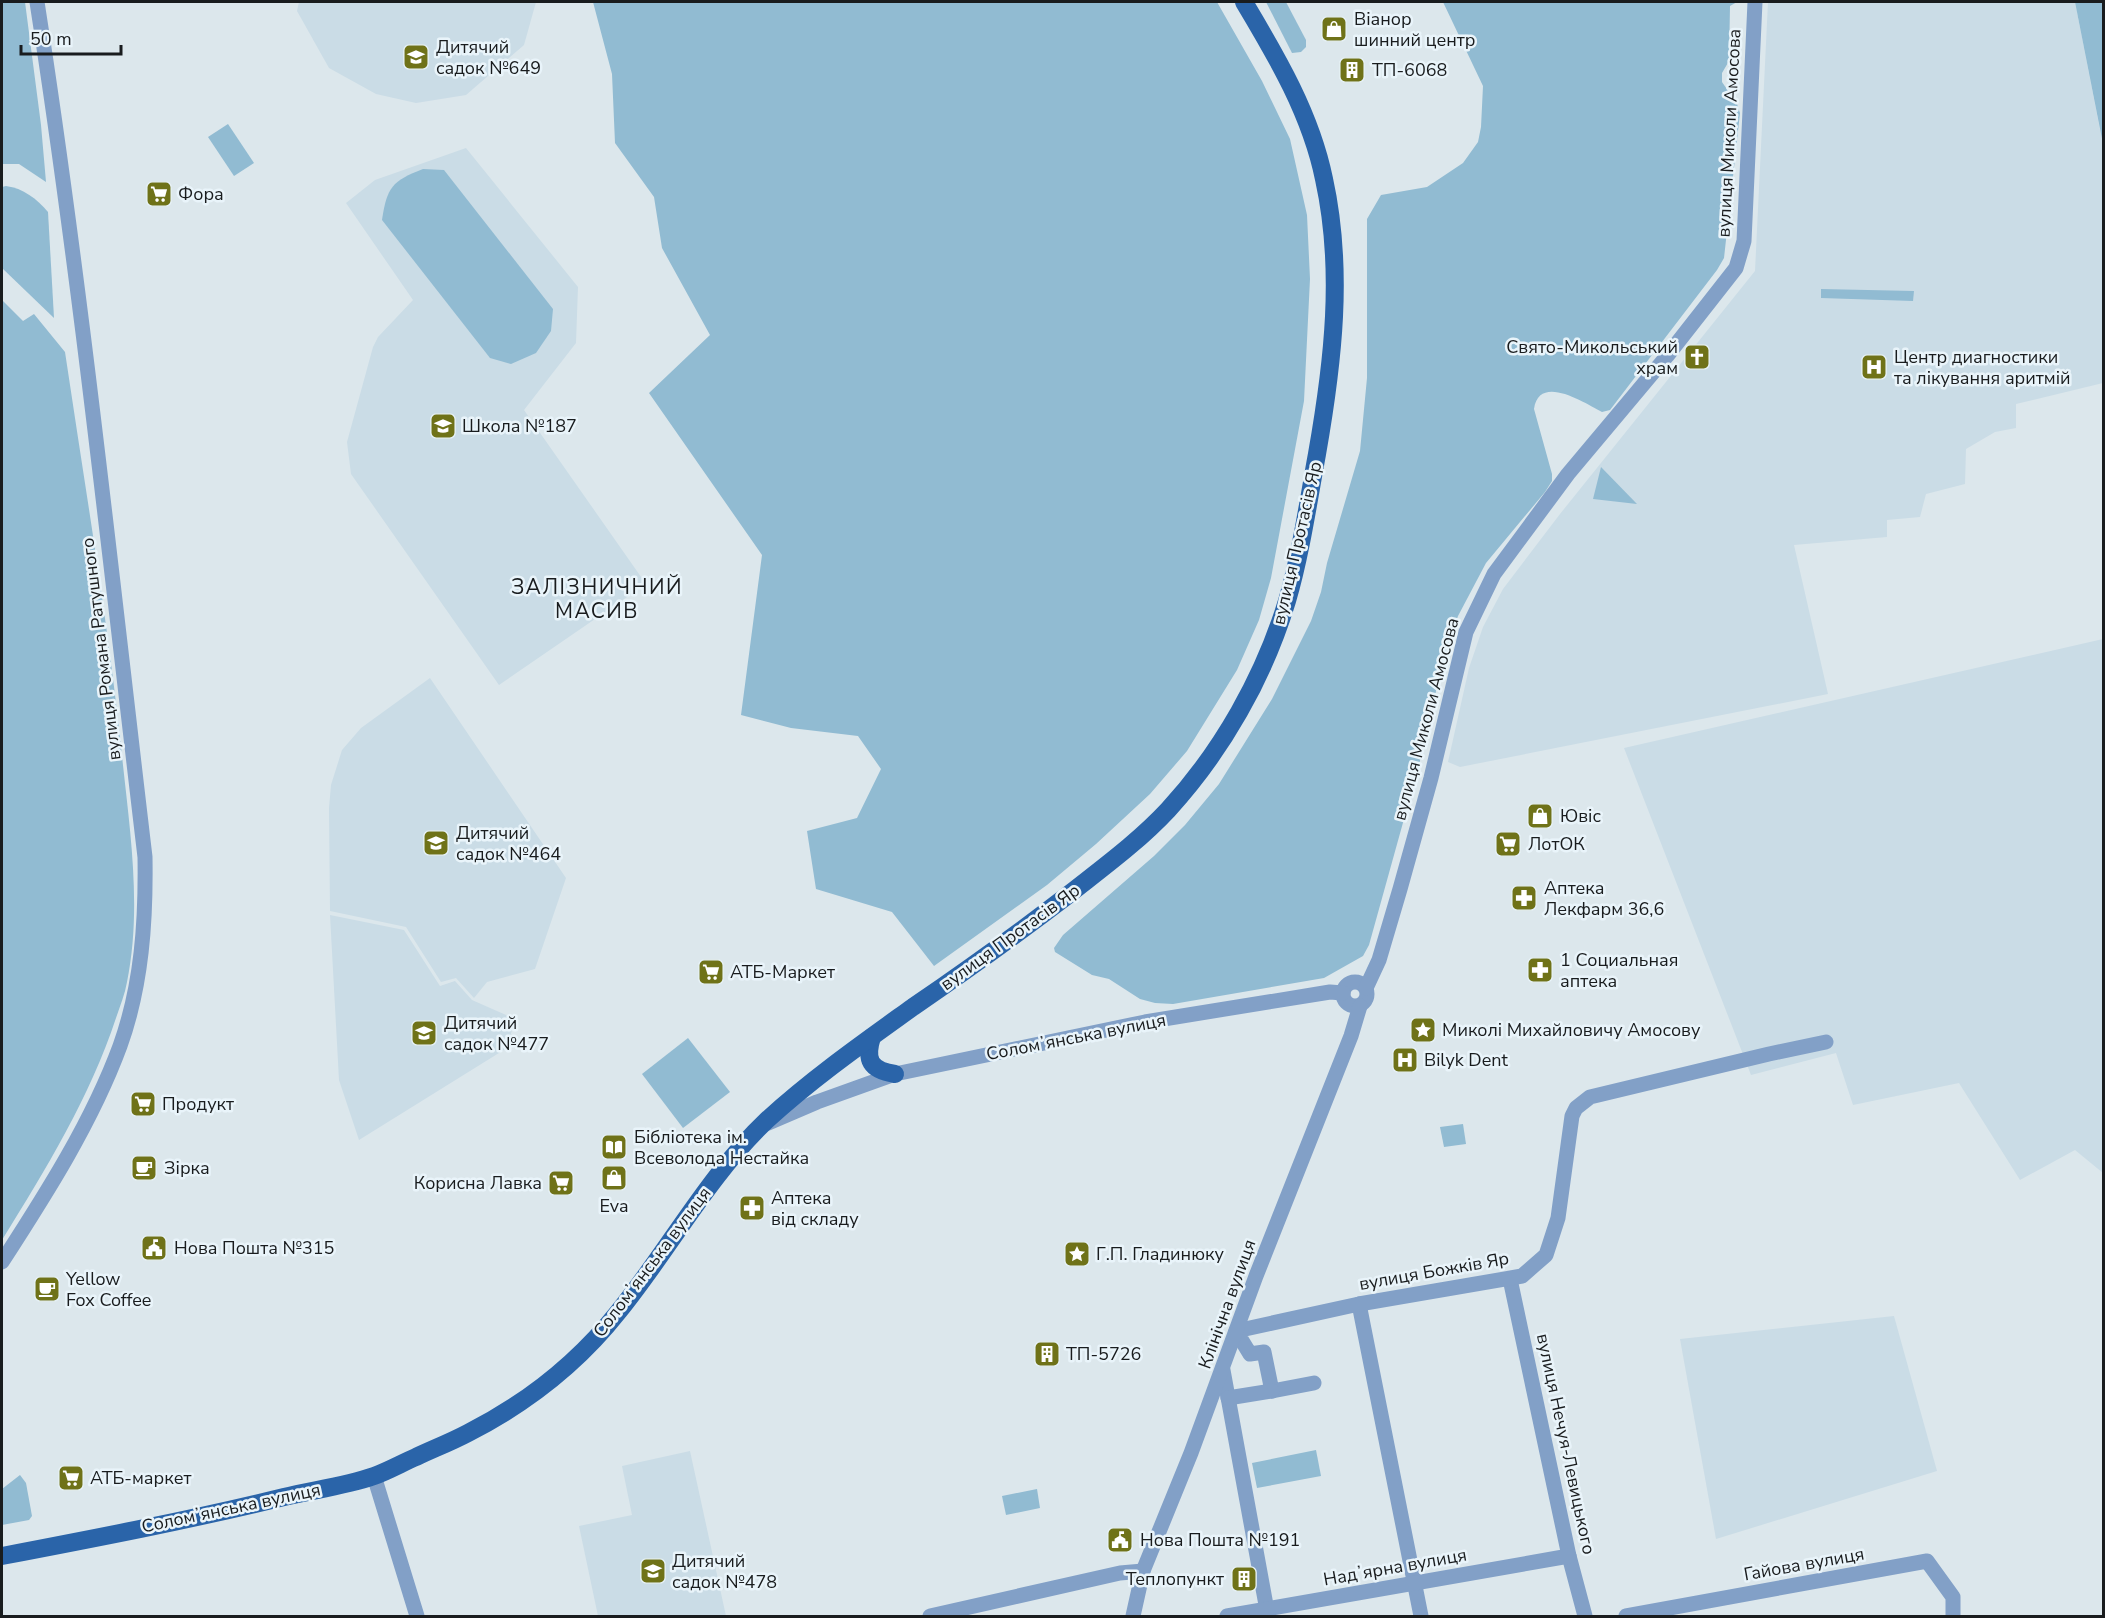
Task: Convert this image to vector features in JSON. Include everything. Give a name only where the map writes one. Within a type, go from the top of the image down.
[{"type":"main road","name":"вулиця Протасів Яр","points":[[762,1125],[815,1079],[1041,915],[1122,853],[1167,811],[1205,763],[1232,723],[1262,668],[1288,598],[1322,428],[1333,350],[1334,248],[1323,172],[1310,132],[1286,75],[1244,2]]},
{"type":"main road","points":[[872,1037],[868,1050],[869,1059],[881,1072],[895,1074]]},
{"type":"main road","name":"Соломʼянська вулиця","points":[[2,1556],[224,1512],[374,1476],[468,1433],[510,1409],[550,1381],[579,1355],[622,1308],[722,1168],[762,1125]]},
{"type":"street","name":"вулиця Романа Ратушного","points":[[2,1262],[81,1130],[120,1046],[141,954],[146,904],[145,857],[90,391],[37,2]]},
{"type":"street","name":"вулиця Миколи Амосова","points":[[1366,988],[1379,960],[1419,822],[1466,632],[1494,574],[1568,474],[1667,356],[1736,268],[1744,241],[1755,2]]},
{"type":"street","points":[[1353,982],[1360,983],[1366,988],[1366,1000],[1360,1006],[1348,1004],[1343,993],[1346,986],[1353,982]]},
{"type":"street","name":"Соломʼянська вулиця","points":[[762,1125],[895,1074],[1145,1022],[1330,992],[1343,993]]},
{"type":"street","name":"Клінічна вулиця","points":[[1134,1617],[1143,1571],[1223,1370],[1236,1331],[1351,1036],[1360,1006]]},
{"type":"street","name":"вулиця Божків Яр","points":[[1236,1331],[1359,1304],[1522,1276],[1546,1255],[1558,1218],[1569,1126],[1576,1108],[1583,1101],[1625,1088],[1826,1042]]},
{"type":"street","name":"вулиця Нечуя-Левицького","points":[[1510,1279],[1569,1556],[1585,1617]]},
{"type":"street","points":[[1359,1304],[1421,1617]]},
{"type":"street","points":[[1236,1331],[1250,1354],[1264,1352],[1272,1391]]},
{"type":"street","points":[[1223,1370],[1267,1613]]},
{"type":"street","points":[[1228,1398],[1314,1383]]},
{"type":"street","points":[[374,1476],[417,1617]]},
{"type":"street","name":"Надʼярна вулиця","points":[[1227,1617],[1267,1613],[1413,1583],[1569,1556]]},
{"type":"street","name":"Гайова вулиця","points":[[1626,1617],[1927,1561],[1953,1597],[1953,1617]]},
{"type":"street","points":[[930,1617],[1120,1573],[1143,1571]]},
{"type":"shaded area","points":[[2,2],[25,2],[46,182],[19,164],[2,164]]},
{"type":"shaded area","name":"Дитячий садок №649","points":[[299,2],[536,2],[524,45],[466,95],[416,103],[376,94],[329,68],[297,11]]},
{"type":"shaded area","points":[[593,2],[1217,2],[1262,81],[1290,139],[1307,215],[1310,279],[1304,401],[1271,578],[1259,620],[1237,670],[1187,751],[1150,794],[1047,885],[934,966],[892,912],[816,889],[807,831],[857,818],[881,769],[858,736],[791,728],[741,715],[762,555],[649,393],[710,335],[662,248],[654,197],[615,143],[612,74]]},
{"type":"shaded area","points":[[1266,2],[1286,2],[1306,40],[1306,47],[1301,52],[1292,53]]},
{"type":"shaded area","points":[[1443,2],[1737,2],[1730,6],[1729,61],[1722,73],[1722,82],[1737,104],[1740,113],[1724,258],[1610,410],[1602,412],[1574,398],[1553,392],[1544,393],[1538,398],[1534,409],[1552,481],[1486,563],[1458,616],[1445,652],[1419,765],[1369,945],[1363,956],[1324,978],[1173,1004],[1140,999],[1109,979],[1092,975],[1055,952],[1054,948],[1063,935],[1154,856],[1185,825],[1219,784],[1272,699],[1311,621],[1360,451],[1367,378],[1367,219],[1381,195],[1427,187],[1463,163],[1478,142],[1483,86]]},
{"type":"shaded area","points":[[1768,2],[2075,2],[2103,145],[2103,383],[2016,404],[2016,428],[1995,432],[1966,449],[1965,484],[1926,494],[1920,517],[1887,520],[1887,537],[1794,545],[1828,694],[1460,767],[1448,762],[1469,668],[1483,627],[1503,589],[1560,514],[1755,271]]},
{"type":"shaded area","points":[[2075,2],[2103,2],[2103,144]]},
{"type":"shaded area","points":[[228,124],[254,163],[234,176],[208,137]]},
{"type":"shaded area","name":"Школа №187","points":[[466,148],[578,287],[576,343],[524,410],[646,584],[499,685],[351,474],[347,442],[373,347],[378,337],[413,300],[346,203],[375,180]]},
{"type":"shaded area","points":[[423,169],[444,170],[553,309],[551,331],[536,353],[511,364],[490,358],[382,220],[386,200],[393,187],[404,177]]},
{"type":"shaded area","points":[[6,186],[29,195],[48,212],[54,318],[2,268],[2,187]]},
{"type":"shaded area","points":[[1821,289],[1914,291],[1913,301],[1821,298]]},
{"type":"shaded area","points":[[2,300],[23,321],[34,314],[65,352],[110,655],[133,869],[134,926],[127,982],[93,1076],[66,1132],[2,1240]]},
{"type":"shaded area","points":[[1601,467],[1637,504],[1593,499]]},
{"type":"shaded area","points":[[2103,639],[2103,1173],[2075,1150],[2020,1180],[1959,1083],[1853,1105],[1836,1053],[1751,1075],[1624,748]]},
{"type":"shaded area","name":"Дитячий садок №464","points":[[430,678],[566,878],[535,969],[487,982],[474,998],[456,978],[441,982],[406,927],[330,911],[329,808],[331,785],[342,750],[361,728]]},
{"type":"shaded area","name":"Дитячий садок №477","points":[[330,915],[404,930],[440,986],[455,981],[472,1000],[515,1019],[507,1048],[359,1140],[339,1080]]},
{"type":"shaded area","points":[[688,1038],[730,1092],[683,1128],[642,1074]]},
{"type":"shaded area","points":[[1463,1124],[1466,1144],[1444,1147],[1440,1127]]},
{"type":"shaded area","points":[[1894,1316],[1937,1471],[1716,1539],[1680,1339]]},
{"type":"shaded area","points":[[1316,1450],[1321,1476],[1257,1488],[1252,1463]]},
{"type":"shaded area","name":"Дитячий садок №478","points":[[690,1451],[726,1616],[598,1616],[579,1526],[632,1515],[622,1466]]},
{"type":"shaded area","points":[[20,1475],[26,1483],[32,1516],[29,1520],[2,1525],[2,1489]]},
{"type":"shaded area","points":[[1037,1489],[1040,1508],[1006,1515],[1002,1496]]},
{"type":"place","name":"Віанор шинний центр","points":[[1334,29]]},
{"type":"place","name":"Дитячий садок №649","points":[[416,57]]},
{"type":"place","name":"ТП-6068","points":[[1352,70]]},
{"type":"place","name":"Фора","points":[[159,194]]},
{"type":"place","name":"Свято-Микольський храм","points":[[1697,357]]},
{"type":"place","name":"Центр диагностики та лікування аритмій","points":[[1874,367]]},
{"type":"place","name":"Школа №187","points":[[443,426]]},
{"type":"place","name":"Ювіс","points":[[1540,816]]},
{"type":"place","name":"Дитячий садок №464","points":[[436,843]]},
{"type":"place","name":"ЛотОК","points":[[1508,844]]},
{"type":"place","name":"Аптека Лекфарм 36,6","points":[[1524,898]]},
{"type":"place","name":"1 Социальная аптека","points":[[1540,970]]},
{"type":"place","name":"АТБ-Маркет","points":[[711,972]]},
{"type":"place","name":"Миколі Михайловичу Амосову","points":[[1423,1030]]},
{"type":"place","name":"Дитячий садок №477","points":[[424,1033]]},
{"type":"place","name":"Bilyk Dent","points":[[1405,1060]]},
{"type":"place","name":"Продукт","points":[[143,1104]]},
{"type":"place","name":"Бібліотека ім. Всеволода Нестайка","points":[[614,1147]]},
{"type":"place","name":"Зірка","points":[[144,1168]]},
{"type":"place","name":"Eva","points":[[614,1178]]},
{"type":"place","name":"Корисна Лавка","points":[[561,1183]]},
{"type":"place","name":"Аптека від складу","points":[[752,1208]]},
{"type":"place","name":"Нова Пошта №315","points":[[154,1248]]},
{"type":"place","name":"Г.П. Гладинюку","points":[[1077,1254]]},
{"type":"place","name":"Yellow Fox Coffee","points":[[47,1289]]},
{"type":"place","name":"ТП-5726","points":[[1047,1354]]},
{"type":"place","name":"АТБ-маркет","points":[[71,1478]]},
{"type":"place","name":"Нова Пошта №191","points":[[1120,1540]]},
{"type":"place","name":"Дитячий садок №478","points":[[653,1571]]},
{"type":"place","name":"Теплопункт","points":[[1244,1579]]},
{"type":"district","name":"ЗАЛІЗНИЧНИЙ МАСИВ","points":[[597,599]]}]
